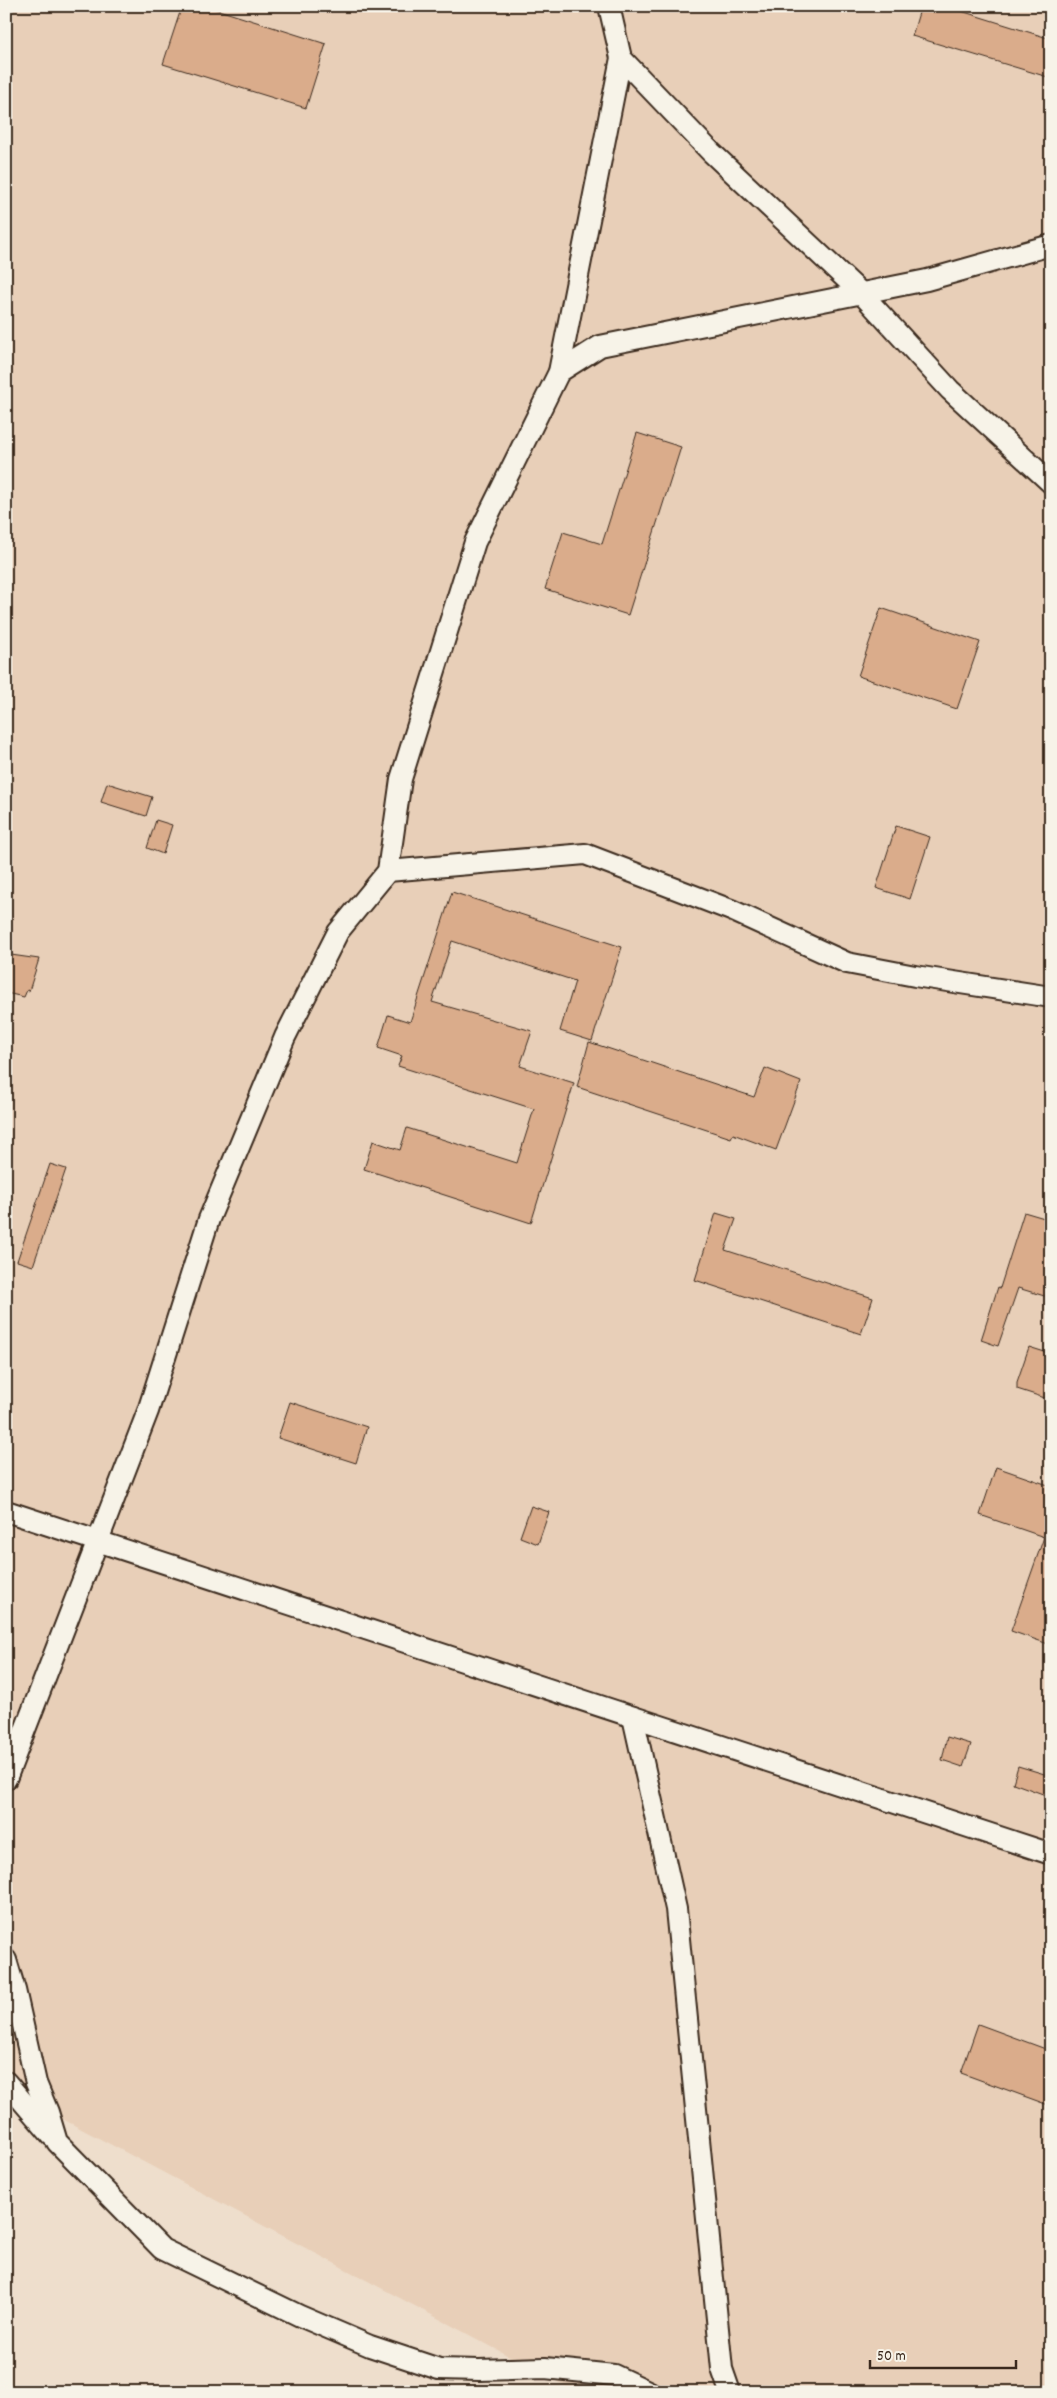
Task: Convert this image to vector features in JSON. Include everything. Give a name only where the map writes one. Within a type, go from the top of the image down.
[{"type":"street","points":[[6,1780],[148,1411],[209,1219],[285,1037],[338,932],[388,871],[401,778],[475,542],[559,372],[621,58],[609,6]]},
{"type":"street","points":[[621,58],[711,152],[861,293],[950,390],[1051,483]]},
{"type":"street","points":[[559,372],[600,346],[927,280],[1051,245]]},
{"type":"street","points":[[388,871],[585,854],[731,910],[847,963],[915,976],[1051,997]]},
{"type":"street","points":[[6,1511],[1051,1854]]},
{"type":"street","points":[[633,1717],[676,1908],[722,2369],[730,2392]]},
{"type":"street","points":[[6,1960],[15,1990],[36,2084],[48,2112],[57,2142]]},
{"type":"street","points":[[6,2082],[57,2142],[162,2249],[300,2316],[370,2346],[440,2369],[545,2368],[614,2375],[650,2392]]},
{"type":"shaded area","points":[[6,6],[1051,6],[1051,2392],[577,2392],[6,2089]]},
{"type":"building","points":[[182,6],[206,6],[326,44],[306,108],[163,64]]},
{"type":"building","points":[[921,6],[945,6],[1051,39],[1051,78],[912,36]]},
{"type":"building","points":[[637,433],[681,447],[628,615],[545,589],[563,532],[602,544]]},
{"type":"building","points":[[881,608],[980,642],[957,709],[858,676]]},
{"type":"building","points":[[107,783],[152,797],[146,816],[101,802]]},
{"type":"building","points":[[156,820],[172,825],[163,854],[147,848]]},
{"type":"building","points":[[896,826],[930,837],[910,899],[876,888]]},
{"type":"building","points":[[452,892],[622,947],[592,1041],[560,1031],[575,981],[452,941],[432,1002],[532,1031],[520,1066],[574,1083],[531,1223],[364,1169],[373,1141],[400,1150],[407,1128],[517,1163],[534,1109],[398,1066],[402,1056],[378,1048],[388,1015],[410,1022]]},
{"type":"building","points":[[11,955],[39,959],[29,991],[27,990],[24,997],[6,993],[6,969]]},
{"type":"building","points":[[589,1042],[754,1097],[765,1068],[801,1082],[776,1150],[733,1134],[731,1138],[577,1087]]},
{"type":"building","points":[[50,1164],[66,1169],[33,1266],[17,1261]]},
{"type":"building","points":[[1024,1212],[1051,1220],[1051,1298],[1018,1288],[998,1346],[981,1340]]},
{"type":"building","points":[[716,1213],[736,1219],[725,1250],[873,1298],[861,1334],[695,1280]]},
{"type":"building","points":[[1029,1347],[1051,1354],[1051,1400],[1017,1389],[1017,1382]]},
{"type":"building","points":[[290,1402],[367,1427],[356,1463],[278,1438]]},
{"type":"building","points":[[996,1467],[1051,1486],[1051,1645],[1011,1631],[1044,1537],[980,1515]]},
{"type":"building","points":[[531,1506],[549,1512],[538,1544],[520,1537]]},
{"type":"building","points":[[947,1737],[971,1744],[963,1767],[942,1760]]},
{"type":"building","points":[[1018,1766],[1051,1776],[1051,1797],[1013,1783]]},
{"type":"building","points":[[978,2024],[1051,2051],[1051,2106],[961,2073]]}]
